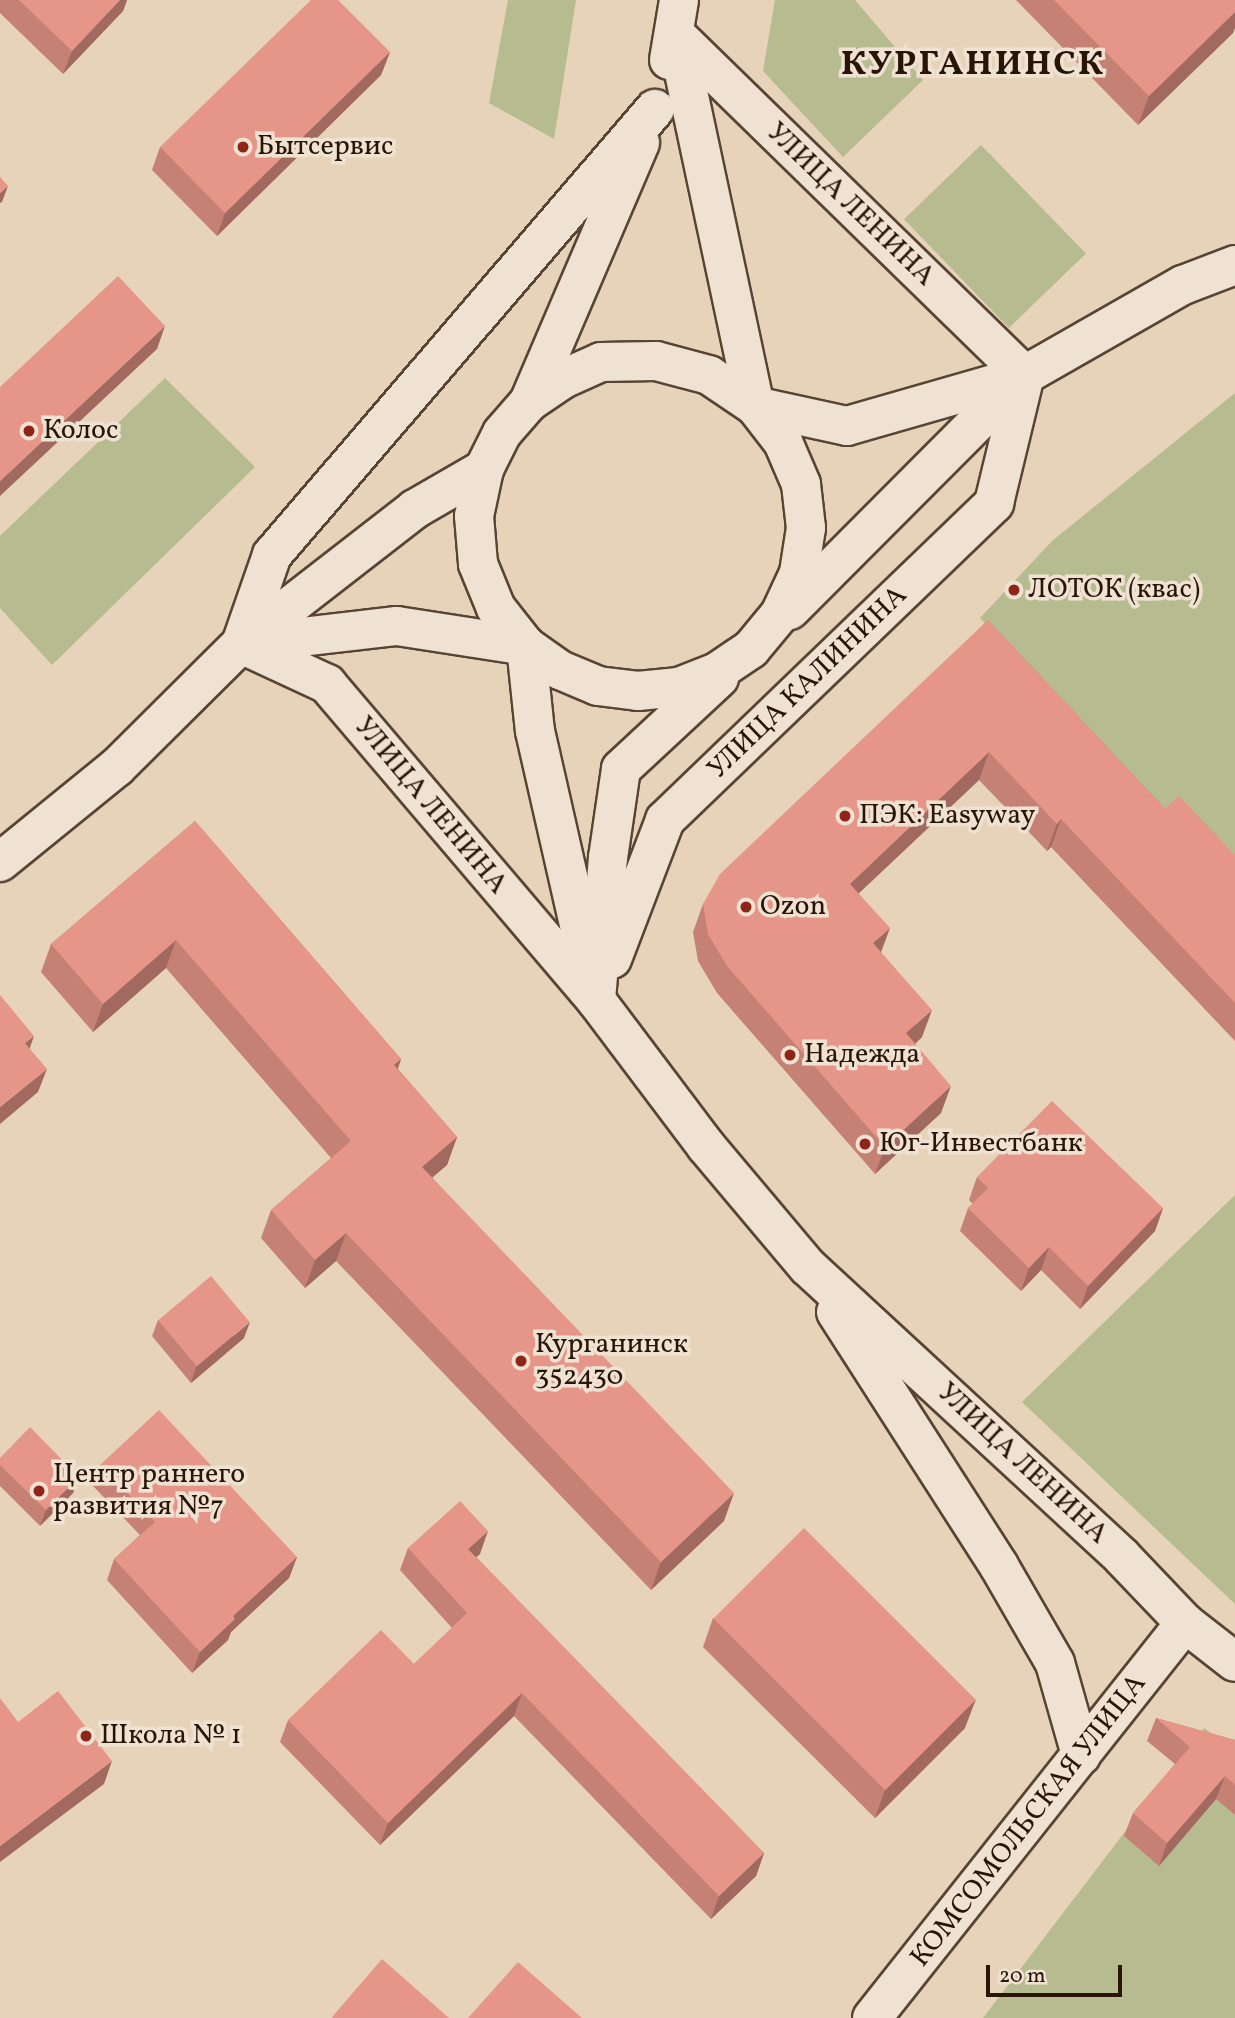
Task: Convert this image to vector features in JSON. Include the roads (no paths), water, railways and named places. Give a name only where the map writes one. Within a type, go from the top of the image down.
[{"type":"street","points":[[529,402],[655,109],[678,18]]},
{"type":"street","points":[[678,18],[755,406]]},
{"type":"street","name":"УЛИЦА ЛЕНИНА","points":[[678,18],[1025,374]]},
{"type":"street","points":[[241,643],[272,555],[655,109]]},
{"type":"street","points":[[755,406],[847,426],[1025,374],[1183,285],[1235,265]]},
{"type":"street","points":[[656,361],[709,375],[755,406],[783,442],[801,484],[806,528],[799,573],[780,614],[751,649],[718,672],[679,687],[638,691],[598,686],[559,670],[526,646],[496,608],[478,564],[474,516],[484,469],[502,433],[529,402],[563,379],[601,362],[656,361]]},
{"type":"street","points":[[596,1000],[608,858],[621,769],[751,649],[1025,374]]},
{"type":"street","name":"УЛИЦА КАЛИНИНА","points":[[596,1000],[665,820],[994,503],[1025,374]]},
{"type":"street","points":[[0,862],[117,767],[241,643],[415,509],[484,469]]},
{"type":"street","points":[[241,643],[397,626],[526,646]]},
{"type":"street","name":"УЛИЦА ЛЕНИНА","points":[[241,643],[327,684],[596,1000],[706,1146],[808,1267],[1122,1558],[1185,1623],[1235,1662]]},
{"type":"street","name":"УЛИЦА ЛЕНИНА","points":[[526,646],[535,731],[596,1000]]},
{"type":"street","name":"УЛИЦА ЛЕНИНА","points":[[808,1267],[999,1566],[1055,1663],[1081,1755]]},
{"type":"street","name":"КОМСОМОЛЬСКАЯ УЛИЦА","points":[[872,2018],[1185,1623]]},
{"type":"place","name":"Бытсервис","points":[[243,147]]},
{"type":"place","name":"Колос","points":[[29,431]]},
{"type":"place","name":"ЛОТОК (квас)","points":[[1014,590]]},
{"type":"place","name":"ПЭК: Easyway","points":[[845,816]]},
{"type":"place","name":"Ozon","points":[[746,907]]},
{"type":"place","name":"Надежда","points":[[790,1055]]},
{"type":"place","name":"Юг-Инвестбанк","points":[[865,1144]]},
{"type":"place","name":"Курганинск 352430","points":[[521,1361]]},
{"type":"place","name":"Центр раннего развития №7","points":[[39,1491]]},
{"type":"place","name":"Школа № 1","points":[[86,1736]]},
{"type":"district","name":"КУРГАНИНСК","points":[[973,65]]}]
